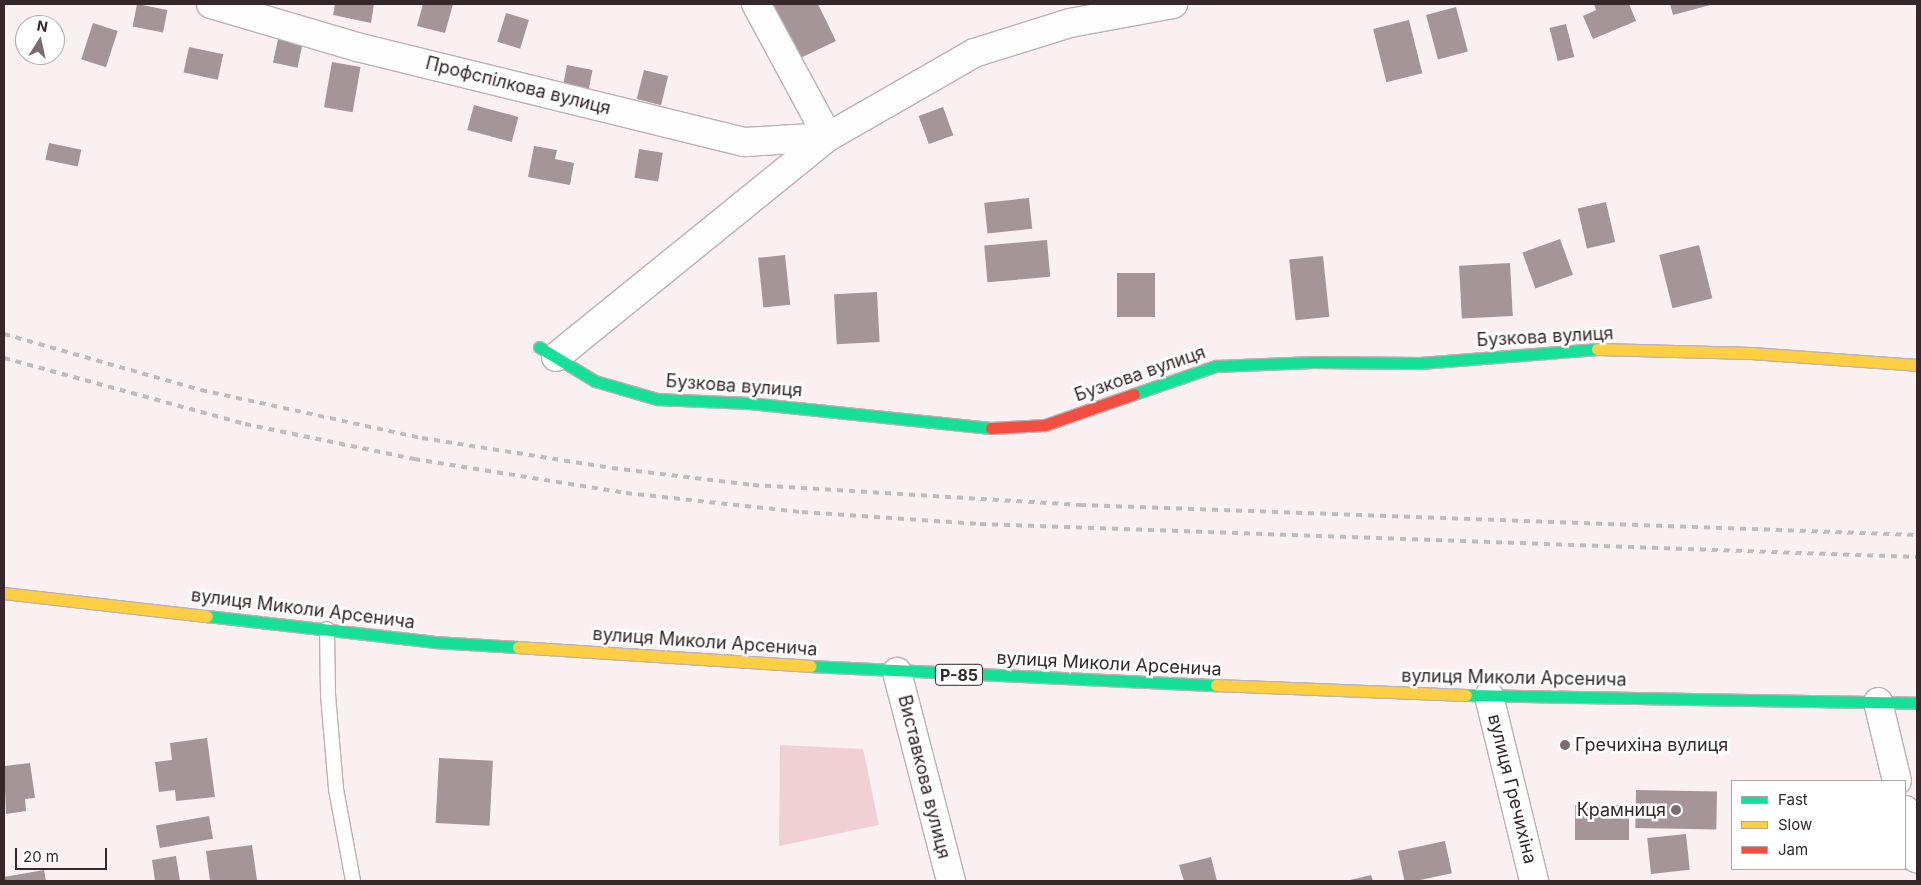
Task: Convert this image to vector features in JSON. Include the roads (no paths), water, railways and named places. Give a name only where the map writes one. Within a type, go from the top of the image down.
[{"type":"main road","name":"Бузкова вулиця","points":[[547,352],[595,382],[658,399],[749,403],[993,428],[1046,425],[1216,366],[1313,362],[1420,363],[1532,352],[1607,349],[1750,353],[1917,365]]},
{"type":"main road","name":"вулиця Миколи Арсенича","points":[[4,593],[434,642],[897,672],[1194,686],[1489,696],[1917,703]]},
{"type":"street","name":"Профспілкова вулиця","points":[[211,4],[357,47],[745,142],[828,137]]},
{"type":"street","points":[[756,4],[828,137]]},
{"type":"street","name":"Профспілкова вулиця","points":[[547,352],[828,137],[974,53],[1070,23],[1173,4]]},
{"type":"street","name":"Виставкова вулиця","points":[[897,672],[951,881]]},
{"type":"street","name":"вулиця Гречихіна","points":[[1489,696],[1534,881]]},
{"type":"street","points":[[1878,702],[1897,780]]},
{"type":"street","points":[[1906,814],[1917,858]]},
{"type":"lane","points":[[327,629],[328,695],[336,789],[352,881]]},
{"type":"railway","points":[[4,334],[201,390],[422,438],[612,468],[753,485],[1080,505],[1917,535]]},
{"type":"railway","points":[[4,358],[245,424],[414,459],[626,493],[802,512],[980,524],[1917,557]]},
{"type":"place","name":"Гречихіна вулиця","points":[[1565,745]]},
{"type":"place","name":"Крамниця","points":[[1676,810]]}]
